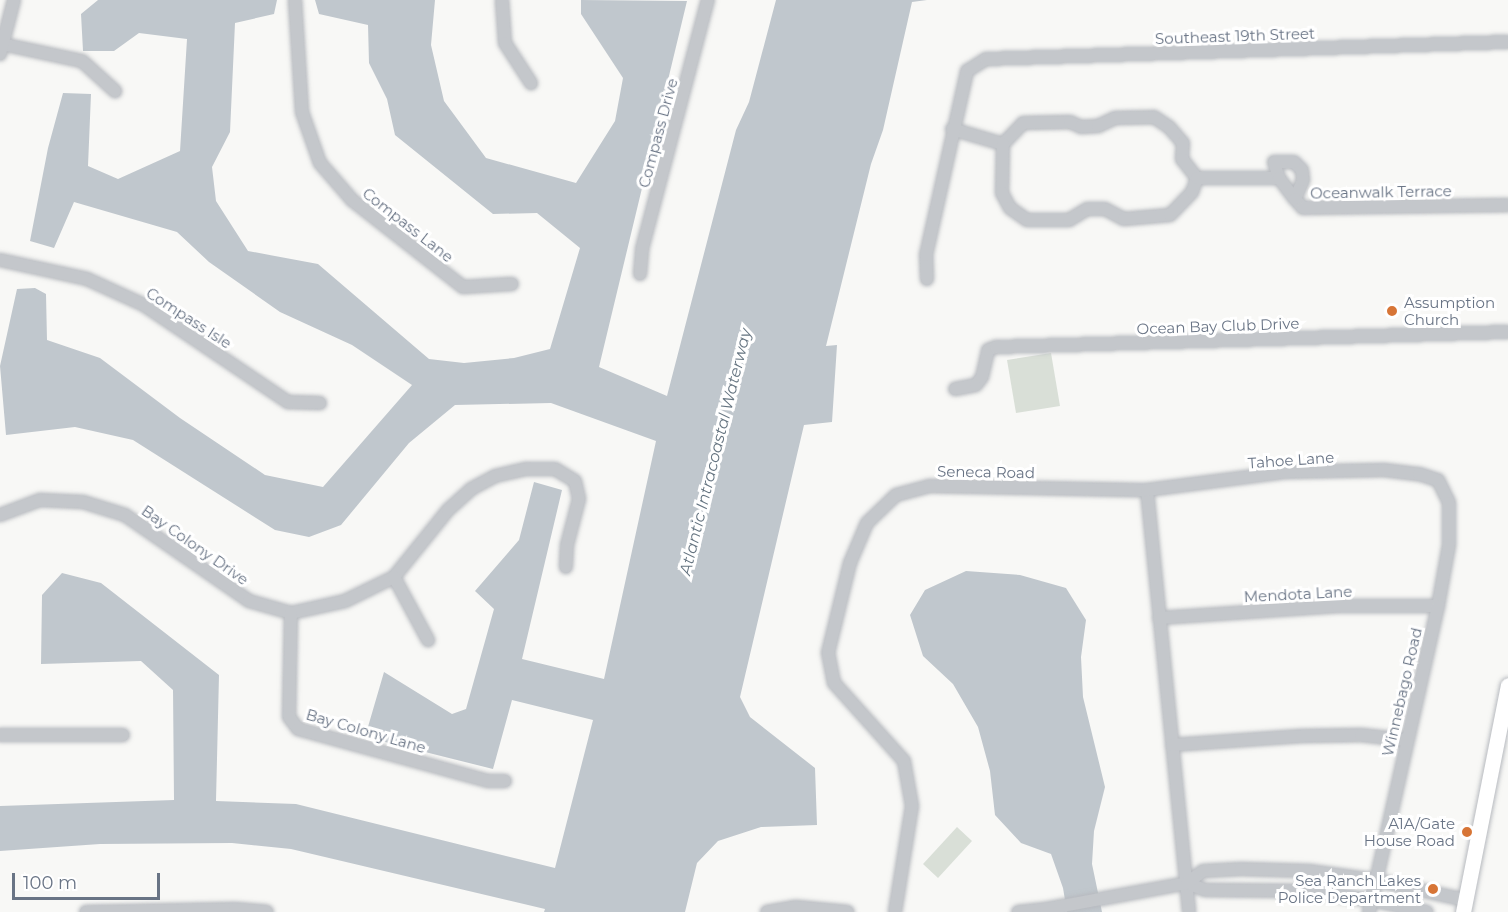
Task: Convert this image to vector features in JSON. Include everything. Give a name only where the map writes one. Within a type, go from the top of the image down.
[{"type":"main road","points":[[1464,906],[1508,685]]},
{"type":"street","points":[[14,0],[1,49],[81,61],[115,91]]},
{"type":"street","name":"Compass Lane","points":[[295,0],[302,112],[320,163],[352,200],[463,287],[512,284]]},
{"type":"street","points":[[502,0],[505,43],[531,83]]},
{"type":"street","name":"Compass Drive","points":[[640,274],[642,249],[708,0]]},
{"type":"street","name":"Southeast 19th Street","points":[[952,129],[967,71],[986,58],[1508,42]]},
{"type":"street","points":[[1154,117],[1169,128],[1183,143],[1182,159],[1197,178],[1192,192],[1170,215],[1124,219],[1105,209],[1087,209],[1069,220],[1026,220],[1010,208],[1002,193],[1003,144],[1023,123],[1070,122],[1082,126],[1098,126],[1115,118],[1154,117]]},
{"type":"street","points":[[927,279],[926,255],[952,129],[1003,144]]},
{"type":"street","name":"Oceanwalk Terrace","points":[[1295,199],[1303,180],[1302,170],[1294,162],[1274,162],[1280,178],[1295,199],[1303,208],[1508,205]]},
{"type":"street","points":[[1197,178],[1280,178]]},
{"type":"street","name":"Compass Isle","points":[[0,260],[87,279],[144,305],[288,402],[320,404]]},
{"type":"street","name":"Ocean Bay Club Drive","points":[[955,389],[976,385],[982,377],[988,350],[996,347],[1508,332]]},
{"type":"street","name":"Bay Colony Drive","points":[[0,514],[40,500],[83,502],[126,515],[249,601],[291,613],[345,601],[394,577],[448,510],[471,489],[495,476],[525,469],[555,470],[575,480],[579,499],[567,545],[566,567]]},
{"type":"street","name":"Tahoe Lane","points":[[1147,490],[1285,472],[1384,470],[1419,474],[1437,480]]},
{"type":"street","name":"Winnebago Road","points":[[1370,906],[1438,606],[1449,545],[1449,503],[1437,480]]},
{"type":"street","name":"Seneca Road","points":[[895,912],[912,806],[904,761],[834,683],[828,653],[850,562],[867,523],[896,495],[929,486],[1147,490]]},
{"type":"street","points":[[1147,490],[1189,912]]},
{"type":"street","points":[[394,577],[428,640]]},
{"type":"street","name":"Mendota Lane","points":[[1159,618],[1338,606],[1438,606]]},
{"type":"street","name":"Bay Colony Lane","points":[[291,613],[289,717],[298,729],[488,781],[505,781]]},
{"type":"street","points":[[0,735],[123,735]]},
{"type":"street","points":[[1172,745],[1302,736],[1361,735],[1406,740]]},
{"type":"street","points":[[1018,912],[1109,899],[1187,884],[1203,871],[1241,869],[1309,871],[1375,880],[1464,906]]},
{"type":"street","points":[[1187,884],[1205,890],[1307,891],[1370,906],[1427,912]]},
{"type":"street","points":[[767,912],[796,907],[848,912]]},
{"type":"street","points":[[86,912],[235,909],[267,912]]},
{"type":"shaded area","points":[[1051,353],[1060,406],[1016,413],[1007,360]]},
{"type":"shaded area","points":[[957,827],[972,841],[938,878],[923,864]]},
{"type":"water","name":"Atlantic Intracoastal Waterway","points":[[98,0],[277,0],[274,14],[235,23],[230,132],[212,167],[216,201],[248,251],[318,264],[429,359],[464,363],[514,358],[550,349],[580,248],[537,213],[493,214],[395,135],[387,99],[369,63],[368,25],[319,14],[315,0],[435,0],[431,45],[444,101],[486,158],[576,183],[615,121],[623,78],[581,14],[581,0],[687,1],[599,367],[667,396],[736,130],[749,102],[776,0],[927,0],[912,2],[883,130],[871,164],[826,346],[837,345],[832,422],[804,425],[740,697],[750,717],[815,768],[817,825],[761,827],[718,841],[697,863],[685,912],[544,912],[545,909],[291,849],[232,843],[100,844],[0,851],[0,806],[174,800],[173,690],[141,661],[41,664],[42,595],[62,573],[101,583],[219,675],[216,801],[296,804],[555,868],[593,720],[512,700],[493,769],[365,737],[384,672],[452,714],[466,709],[494,609],[475,591],[519,540],[534,482],[562,490],[522,659],[604,679],[656,441],[551,403],[455,405],[409,443],[341,525],[309,537],[275,530],[133,440],[75,427],[6,435],[0,366],[17,289],[35,288],[46,294],[47,340],[100,358],[180,418],[265,475],[323,487],[412,385],[352,345],[280,312],[209,262],[177,232],[74,202],[54,248],[30,241],[48,148],[63,93],[91,94],[88,166],[118,179],[180,151],[187,39],[139,33],[114,51],[83,51],[81,14]]},
{"type":"water","points":[[966,571],[1020,575],[1066,588],[1086,620],[1081,657],[1083,697],[1105,787],[1094,831],[1092,864],[1102,912],[1067,912],[1063,888],[1051,854],[1021,843],[995,815],[990,771],[978,727],[953,684],[923,656],[910,615],[925,590]]},
{"type":"place","name":"Assumption Church","points":[[1392,311]]},
{"type":"place","name":"A1A/Gate House Road","points":[[1467,832]]},
{"type":"place","name":"Sea Ranch Lakes Police Department","points":[[1433,889]]}]
